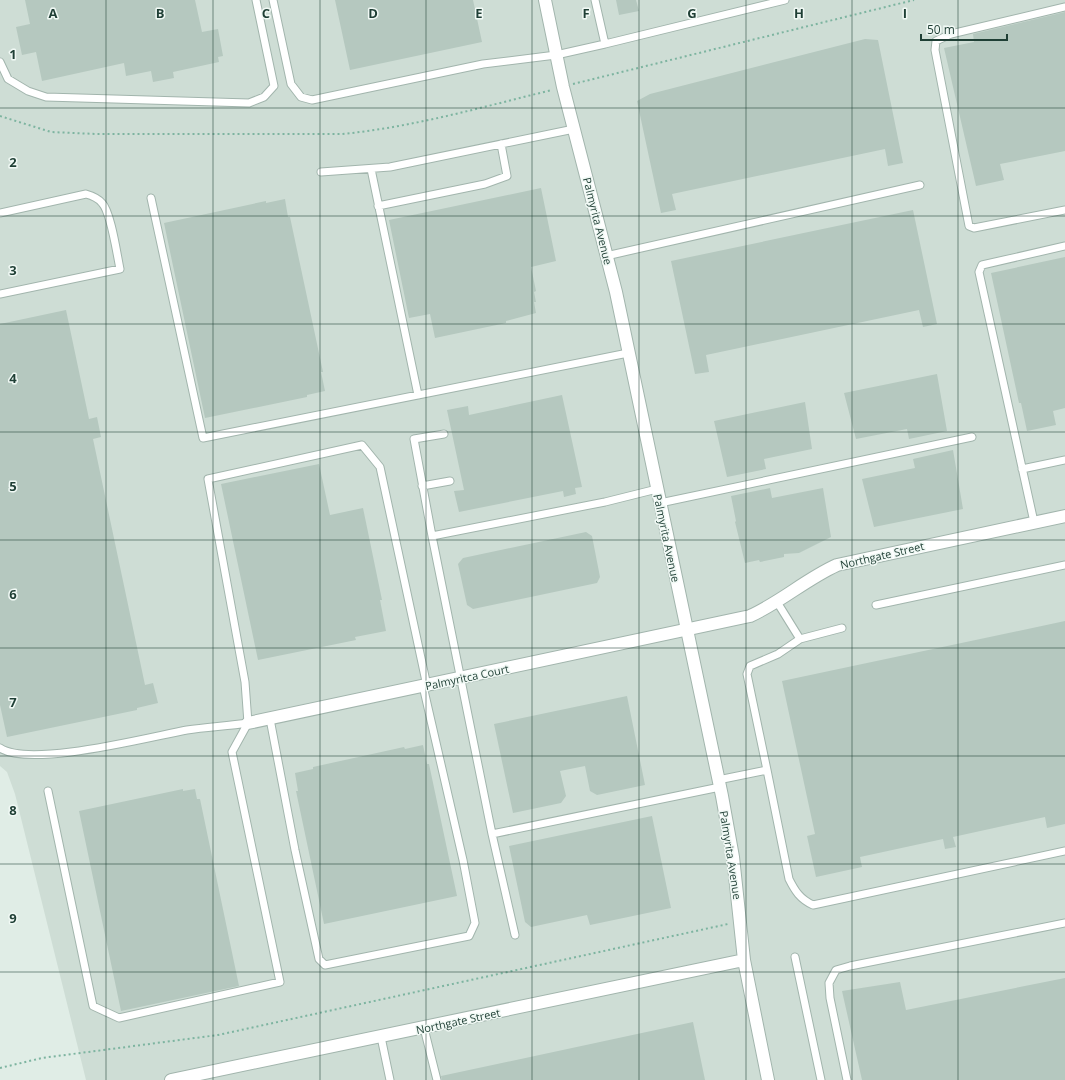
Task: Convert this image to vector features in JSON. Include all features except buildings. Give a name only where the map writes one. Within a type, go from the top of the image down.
[{"type":"street","name":"Palmyrita Avenue","points":[[545,0],[563,87],[606,256],[628,353],[719,783],[733,857],[744,960],[768,1080]]},
{"type":"street","name":"Northgate Street","points":[[687,631],[750,616],[777,602],[818,574],[837,565],[1065,516]]},
{"type":"street","name":"Palmyritca Court","points":[[248,723],[687,631]]},
{"type":"street","name":"Northgate Street","points":[[171,1080],[744,960]]},
{"type":"lane","points":[[0,62],[8,78],[28,91],[46,97],[249,102],[264,97],[274,86],[256,0]]},
{"type":"lane","points":[[273,0],[291,84],[301,97],[312,100],[483,64],[556,55],[785,0]]},
{"type":"lane","points":[[595,0],[605,44]]},
{"type":"lane","points":[[1065,7],[950,34],[936,41],[935,50],[969,226],[974,228],[1065,210]]},
{"type":"lane","points":[[321,172],[370,169],[421,161],[574,129]]},
{"type":"lane","points":[[378,206],[484,184],[507,176],[501,144]]},
{"type":"lane","points":[[370,169],[418,395]]},
{"type":"lane","points":[[606,256],[920,185]]},
{"type":"lane","points":[[0,214],[86,194],[93,196],[104,204],[110,222],[120,269],[0,294]]},
{"type":"lane","points":[[151,198],[203,438],[628,353]]},
{"type":"lane","points":[[1034,522],[979,272],[982,264],[1065,246]]},
{"type":"lane","points":[[444,434],[414,439],[460,679],[492,834],[515,935]]},
{"type":"lane","points":[[660,502],[972,437]]},
{"type":"lane","points":[[48,792],[93,1006],[119,1018],[280,982],[232,752],[248,723],[245,682],[235,617],[208,479],[362,445],[380,467],[476,923],[469,936],[325,965],[319,959],[295,850],[270,719]]},
{"type":"lane","points":[[1022,469],[1065,460]]},
{"type":"lane","points":[[422,486],[450,481]]},
{"type":"lane","points":[[432,536],[605,502],[657,489]]},
{"type":"lane","points":[[876,605],[1065,565]]},
{"type":"lane","points":[[777,602],[800,639]]},
{"type":"lane","points":[[842,628],[800,639],[778,654],[750,666],[747,674],[789,879],[797,895],[804,901],[813,905],[1065,852]]},
{"type":"lane","points":[[0,748],[12,754],[85,751],[188,730],[248,723]]},
{"type":"lane","points":[[492,834],[719,783],[766,770]]},
{"type":"lane","points":[[847,1080],[830,998],[829,983],[836,970],[1065,923]]},
{"type":"lane","points":[[796,957],[821,1080]]},
{"type":"lane","points":[[424,1028],[437,1080]]},
{"type":"lane","points":[[381,1037],[390,1080]]},
{"type":"path","points":[[0,116],[51,132],[96,134],[342,134],[382,130],[428,121],[914,0]]},
{"type":"path","points":[[0,1068],[42,1058],[218,1035],[740,921]]},
{"type":"shaded area","points":[[0,0],[1065,0],[1065,1080],[86,1080],[15,794],[7,772],[0,766]]}]
